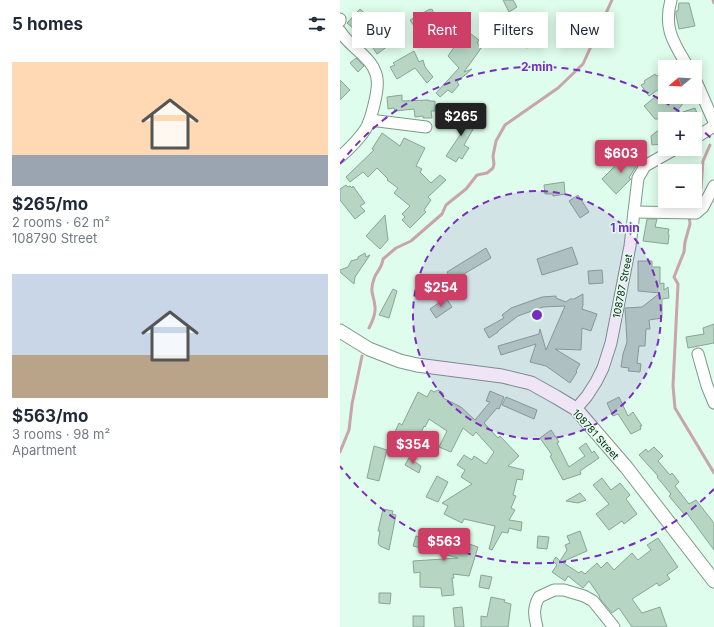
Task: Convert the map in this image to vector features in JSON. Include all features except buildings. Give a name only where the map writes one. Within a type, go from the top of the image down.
[{"type":"street","points":[[671,0],[668,20],[669,29],[684,60]]},
{"type":"street","points":[[340,31],[347,40],[366,57],[376,73],[377,79],[370,120],[354,144],[340,157]]},
{"type":"street","points":[[702,98],[713,128],[702,134]]},
{"type":"street","points":[[370,120],[426,127]]},
{"type":"street","name":"108787 Street","points":[[576,409],[596,382],[603,368],[610,343],[630,246],[636,185],[645,166],[663,156]]},
{"type":"street","points":[[634,212],[696,213],[703,207],[714,186]]},
{"type":"street","name":"108781 Street","points":[[340,331],[369,349],[400,361],[417,365],[502,376],[531,383],[556,396],[576,409],[626,467],[714,581]]},
{"type":"street","points":[[698,354],[704,380],[714,404]]},
{"type":"street","points":[[537,627],[534,618],[534,607],[536,601],[539,597],[554,590],[574,592],[593,601],[614,627]]},
{"type":"waterway","points":[[369,328],[375,313],[372,291],[373,284],[383,259],[396,248],[411,241],[442,214],[446,205],[466,189],[477,175],[487,173],[493,168],[493,156],[496,141],[505,125],[558,88],[583,64],[612,0]]},
{"type":"waterway","points":[[689,210],[699,197],[703,161],[710,145]]},
{"type":"waterway","points":[[689,215],[690,224],[684,252],[674,277],[678,284],[673,386],[675,408],[714,473]]},
{"type":"waterway","points":[[340,452],[349,430],[352,404],[362,356]]}]
